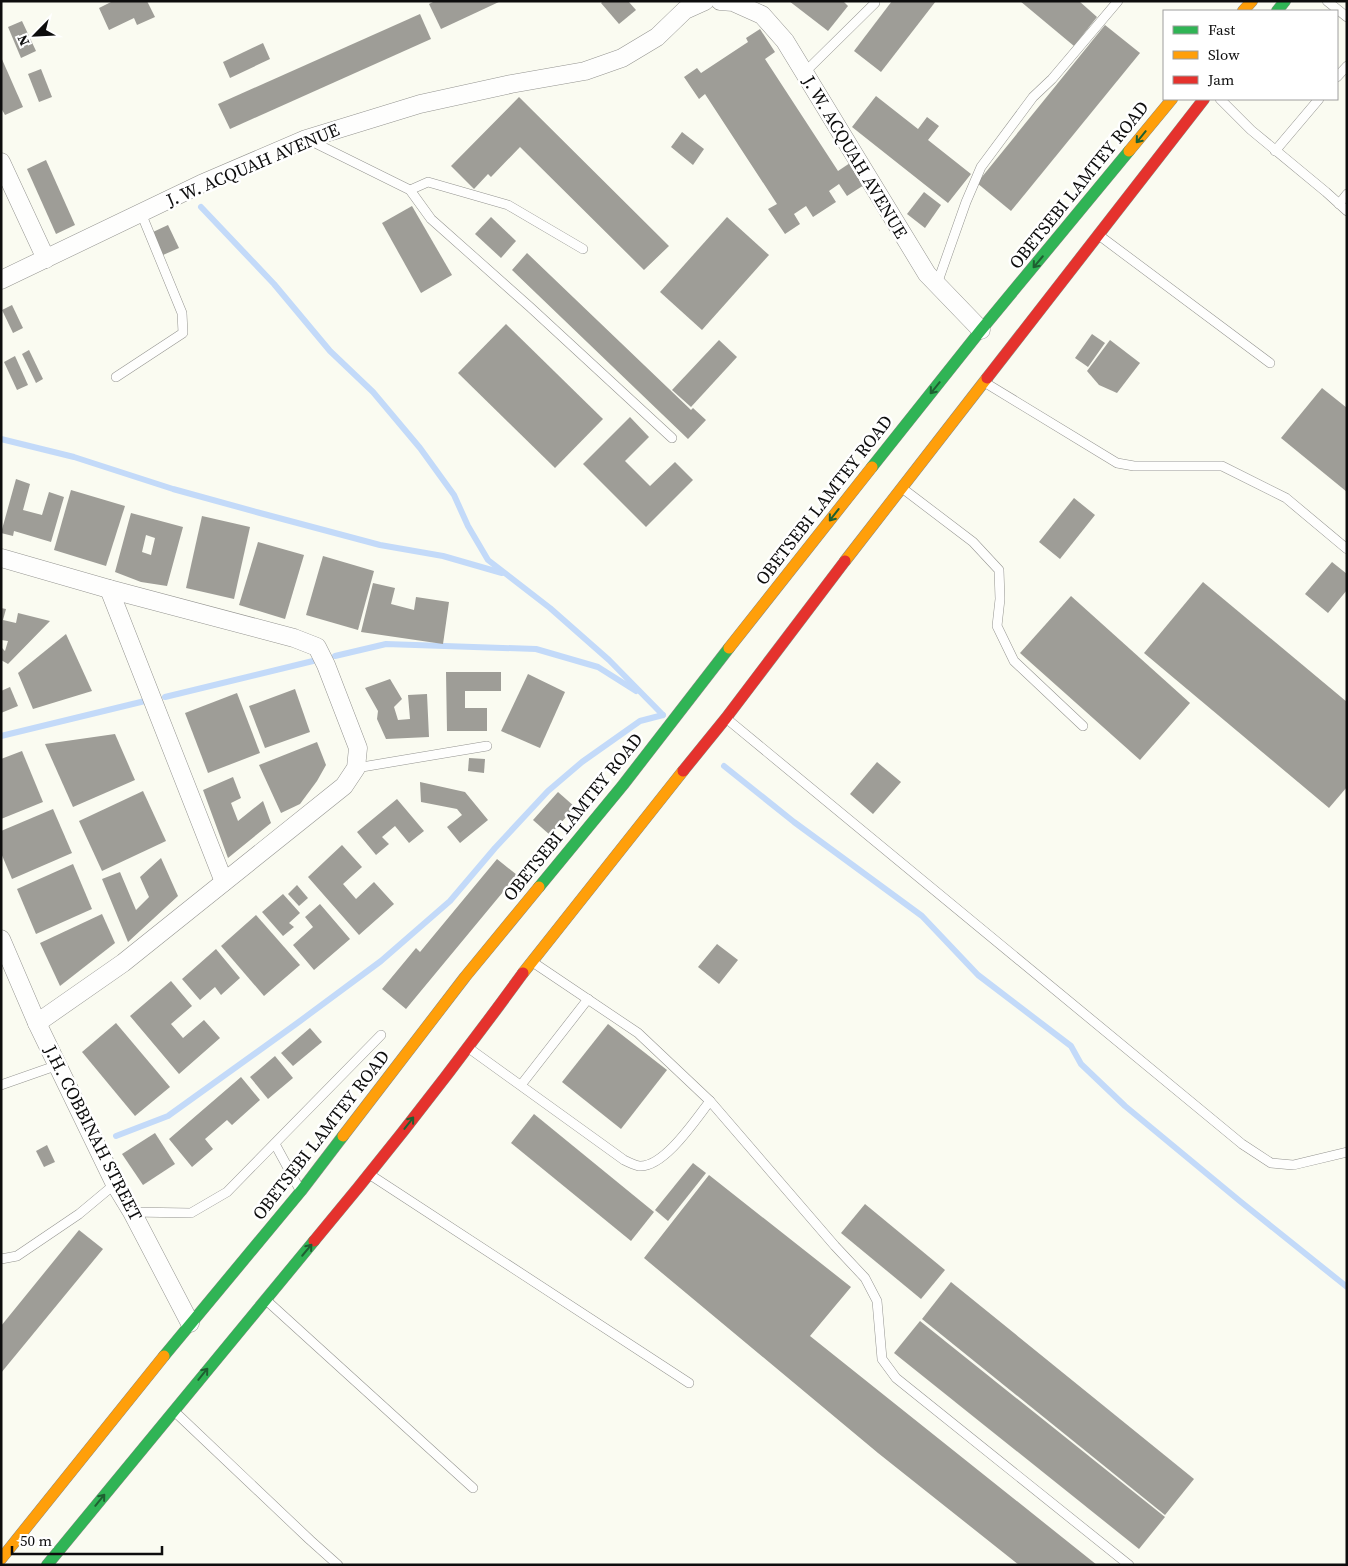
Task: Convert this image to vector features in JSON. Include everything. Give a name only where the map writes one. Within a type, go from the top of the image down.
[{"type":"main road","name":"OBETSEBI LAMTEY ROAD","points":[[1,1559],[190,1323],[301,1191],[465,977],[623,785],[756,613],[981,330],[1171,100]]},
{"type":"main road","points":[[46,1565],[370,1174],[469,1047],[532,961],[726,718],[901,488],[1203,100]]},
{"type":"street","name":"J. W. ACQUAH AVENUE","points":[[1,280],[201,184],[306,139],[420,104],[511,84],[585,71],[622,58],[658,37],[685,10],[705,1]]},
{"type":"street","name":"J. W. ACQUAH AVENUE","points":[[729,2],[762,15],[785,41],[927,274],[981,330]]},
{"type":"street","points":[[1,162],[46,259]]},
{"type":"street","points":[[1,558],[294,638],[317,648],[326,665],[358,748],[356,768],[344,786],[122,963],[37,1023]]},
{"type":"street","points":[[109,589],[224,882]]},
{"type":"street","name":"J.H. COBBINAH STREET","points":[[1,939],[37,1023],[115,1184],[132,1212],[190,1323]]},
{"type":"lane","points":[[804,73],[875,1]]},
{"type":"lane","points":[[937,284],[966,202],[981,167],[1033,97],[1052,79],[1118,1]]},
{"type":"lane","points":[[1328,1],[1347,17]]},
{"type":"lane","points":[[1338,76],[1347,66]]},
{"type":"lane","points":[[1221,100],[1251,130],[1347,212]]},
{"type":"lane","points":[[1275,150],[1318,100]]},
{"type":"lane","points":[[306,139],[410,190],[431,219],[672,438]]},
{"type":"lane","points":[[410,190],[428,182],[508,205],[583,249]]},
{"type":"lane","points":[[1339,204],[1347,194]]},
{"type":"lane","points":[[116,377],[183,333],[182,313],[141,213]]},
{"type":"lane","points":[[1098,234],[1270,363]]},
{"type":"lane","points":[[984,382],[1117,463],[1134,466],[1222,466],[1286,498],[1347,549]]},
{"type":"lane","points":[[901,488],[973,542],[999,570],[1000,599],[997,626],[1014,661],[1082,726]]},
{"type":"lane","points":[[726,718],[1242,1144],[1271,1163],[1293,1165],[1347,1152]]},
{"type":"lane","points":[[356,768],[487,746]]},
{"type":"lane","points":[[532,961],[638,1033],[710,1101],[865,1278],[877,1301],[882,1359],[896,1378],[1129,1565]]},
{"type":"lane","points":[[521,1086],[588,999]]},
{"type":"lane","points":[[132,1212],[191,1213],[227,1192],[381,1035]]},
{"type":"lane","points":[[469,1047],[624,1160],[639,1166],[657,1161],[670,1152],[710,1101]]},
{"type":"lane","points":[[1,1085],[58,1065]]},
{"type":"lane","points":[[275,1144],[301,1191]]},
{"type":"lane","points":[[370,1174],[689,1383]]},
{"type":"lane","points":[[1,1259],[17,1256],[79,1214],[115,1184]]},
{"type":"lane","points":[[265,1300],[473,1488]]},
{"type":"lane","points":[[173,1410],[338,1565]]},
{"type":"building","points":[[113,1],[147,1],[155,17],[137,25],[134,18],[109,30],[99,8]]},
{"type":"building","points":[[435,1],[501,1],[441,29],[429,4]]},
{"type":"building","points":[[603,1],[628,1],[636,10],[619,24],[601,3]]},
{"type":"building","points":[[789,1],[843,1],[848,6],[828,31]]},
{"type":"building","points":[[892,1],[936,1],[881,72],[854,51]]},
{"type":"building","points":[[1020,1],[1079,1],[1097,17],[1074,46]]},
{"type":"building","points":[[420,14],[431,39],[230,129],[218,104]]},
{"type":"building","points":[[22,21],[36,51],[21,58],[8,27]]},
{"type":"building","points":[[1105,25],[1140,53],[1011,211],[977,183]]},
{"type":"building","points":[[760,29],[775,52],[765,59],[838,171],[850,163],[864,185],[847,196],[839,184],[829,191],[836,202],[813,217],[806,206],[794,214],[800,224],[785,234],[768,209],[777,204],[705,94],[699,99],[684,77],[697,68],[701,73],[748,42],[746,38]]},
{"type":"building","points":[[263,43],[270,59],[230,78],[223,62]]},
{"type":"building","points":[[1,57],[23,107],[5,115],[1,108]]},
{"type":"building","points":[[41,69],[52,97],[39,102],[28,74]]},
{"type":"building","points":[[876,96],[918,129],[927,117],[939,126],[928,140],[971,174],[948,203],[852,127]]},
{"type":"building","points":[[519,97],[669,246],[644,270],[520,147],[491,177],[488,174],[474,189],[451,166]]},
{"type":"building","points":[[682,132],[704,149],[693,165],[671,147]]},
{"type":"building","points":[[46,160],[75,225],[56,234],[27,169]]},
{"type":"building","points":[[924,192],[941,205],[925,228],[907,214]]},
{"type":"building","points":[[412,206],[452,275],[421,293],[382,223]]},
{"type":"building","points":[[491,217],[516,241],[501,258],[475,234]]},
{"type":"building","points":[[727,217],[769,255],[702,330],[660,292]]},
{"type":"building","points":[[168,225],[179,248],[163,255],[153,232]]},
{"type":"building","points":[[527,253],[691,410],[693,408],[706,420],[688,439],[512,270]]},
{"type":"building","points":[[12,305],[23,328],[13,333],[2,310]]},
{"type":"building","points":[[506,324],[603,419],[555,468],[458,373]]},
{"type":"building","points":[[1092,334],[1105,343],[1088,367],[1075,358]]},
{"type":"building","points":[[719,340],[737,357],[691,407],[672,390]]},
{"type":"building","points":[[1110,340],[1140,363],[1117,393],[1099,385],[1087,371]]},
{"type":"building","points":[[29,350],[43,379],[36,383],[22,354]]},
{"type":"building","points":[[15,356],[28,385],[17,390],[4,362]]},
{"type":"building","points":[[1322,388],[1347,408],[1347,492],[1281,438]]},
{"type":"building","points":[[630,417],[649,437],[625,461],[650,486],[675,462],[693,480],[646,527],[583,464]]},
{"type":"building","points":[[16,479],[30,484],[23,510],[42,515],[49,492],[64,497],[51,542],[14,531],[13,536],[1,533]]},
{"type":"building","points":[[71,490],[125,506],[106,566],[54,550]]},
{"type":"building","points":[[1074,498],[1095,515],[1060,559],[1039,542]]},
{"type":"building","points":[[131,513],[183,527],[167,586],[141,582],[115,572]],"holes":[[[146,535],[155,538],[151,555],[142,552]]]},
{"type":"building","points":[[202,516],[250,527],[234,599],[186,588]]},
{"type":"building","points":[[258,542],[304,555],[285,619],[239,605]]},
{"type":"building","points":[[323,556],[374,571],[358,630],[306,615]]},
{"type":"building","points":[[1332,562],[1347,574],[1347,590],[1328,613],[1305,594]]},
{"type":"building","points":[[1203,582],[1347,702],[1347,787],[1329,808],[1144,653]]},
{"type":"building","points":[[373,583],[395,588],[391,604],[414,610],[416,597],[449,602],[443,644],[361,632]]},
{"type":"building","points":[[1071,596],[1190,703],[1140,760],[1020,653]]},
{"type":"building","points":[[1,608],[6,609],[3,620],[16,623],[18,613],[50,621],[8,664],[1,660],[1,649],[5,651],[8,641],[1,640]]},
{"type":"building","points":[[66,634],[92,691],[33,709],[18,673]]},
{"type":"building","points":[[446,672],[501,672],[501,691],[465,691],[465,708],[487,708],[487,731],[447,731]]},
{"type":"building","points":[[528,674],[565,692],[540,748],[501,731]]},
{"type":"building","points":[[390,679],[402,699],[394,707],[398,720],[410,719],[408,695],[427,694],[429,737],[386,739],[377,719],[378,711],[365,688]]},
{"type":"building","points":[[10,687],[18,706],[1,713],[1,691]]},
{"type":"building","points":[[295,689],[310,732],[265,748],[249,706]]},
{"type":"building","points":[[237,693],[260,753],[208,773],[185,713]]},
{"type":"building","points":[[115,734],[135,780],[73,807],[45,744]]},
{"type":"building","points":[[317,742],[326,765],[300,804],[281,813],[259,765]]},
{"type":"building","points":[[22,751],[43,802],[1,819],[1,759]]},
{"type":"building","points":[[469,758],[485,759],[484,773],[468,771]]},
{"type":"building","points":[[877,762],[901,782],[873,814],[850,794]]},
{"type":"building","points":[[233,777],[241,798],[231,803],[238,821],[263,801],[271,823],[228,858],[203,790]]},
{"type":"building","points":[[420,782],[465,792],[488,820],[460,843],[447,827],[462,815],[457,809],[421,802]]},
{"type":"building","points":[[143,791],[166,841],[102,871],[79,821]]},
{"type":"building","points":[[558,792],[575,807],[550,835],[533,820]]},
{"type":"building","points":[[397,799],[424,831],[409,843],[395,826],[382,837],[389,844],[376,855],[357,832]]},
{"type":"building","points":[[53,809],[72,853],[12,879],[1,853],[1,831]]},
{"type":"building","points":[[342,845],[362,867],[343,884],[356,899],[374,882],[394,904],[359,935],[308,877]]},
{"type":"building","points":[[161,858],[178,896],[128,942],[102,879],[120,872],[136,910],[149,897],[140,877]]},
{"type":"building","points":[[497,859],[517,875],[406,1009],[382,989],[416,948],[420,952]]},
{"type":"building","points":[[73,864],[92,909],[36,934],[17,889]]},
{"type":"building","points":[[297,885],[308,898],[299,906],[288,894]]},
{"type":"building","points":[[283,894],[300,913],[289,923],[294,927],[283,936],[262,912]]},
{"type":"building","points":[[320,904],[350,939],[314,970],[293,945],[313,927],[305,917]]},
{"type":"building","points":[[102,914],[115,943],[60,986],[40,943]]},
{"type":"building","points":[[256,915],[300,965],[264,996],[221,946]]},
{"type":"building","points":[[717,944],[738,960],[719,984],[698,967]]},
{"type":"building","points":[[216,949],[240,978],[221,995],[215,987],[200,1000],[182,979]]},
{"type":"building","points":[[171,981],[192,1006],[171,1024],[183,1038],[204,1020],[220,1038],[179,1074],[130,1016]]},
{"type":"building","points":[[116,1023],[170,1087],[135,1116],[82,1052]]},
{"type":"building","points":[[608,1024],[667,1070],[621,1129],[562,1082]]},
{"type":"building","points":[[310,1028],[322,1042],[293,1066],[281,1053]]},
{"type":"building","points":[[275,1056],[293,1078],[268,1099],[250,1077]]},
{"type":"building","points":[[241,1077],[260,1100],[232,1125],[227,1120],[205,1139],[213,1149],[192,1167],[169,1139]]},
{"type":"building","points":[[534,1114],[654,1212],[631,1241],[511,1143]]},
{"type":"building","points":[[155,1133],[175,1164],[143,1185],[122,1154]]},
{"type":"building","points":[[47,1145],[55,1162],[44,1167],[36,1151]]},
{"type":"building","points":[[693,1163],[706,1173],[668,1221],[655,1210]]},
{"type":"building","points":[[709,1175],[851,1287],[810,1336],[1097,1565],[1019,1565],[878,1453],[644,1258]]},
{"type":"building","points":[[865,1204],[945,1270],[921,1299],[841,1233]]},
{"type":"building","points":[[79,1230],[103,1249],[1,1373],[1,1326]]},
{"type":"building","points":[[951,1282],[1194,1479],[1165,1515],[922,1319]]},
{"type":"building","points":[[920,1321],[1165,1517],[1139,1549],[894,1353]]},
{"type":"waterway","points":[[201,207],[274,284],[330,351],[373,392],[420,448],[454,495],[468,526],[488,560],[550,608],[609,660],[663,715]]},
{"type":"waterway","points":[[1,439],[74,457],[173,489],[260,513],[380,545],[443,556],[502,573]]},
{"type":"waterway","points":[[335,656],[386,644],[536,649],[598,667],[636,691]]},
{"type":"waterway","points":[[165,697],[313,661]]},
{"type":"waterway","points":[[1,736],[145,701]]},
{"type":"waterway","points":[[116,1136],[168,1116],[381,961],[450,901],[495,848],[548,791],[582,762],[640,721],[663,715]]},
{"type":"waterway","points":[[724,766],[794,822],[922,916],[978,975],[1071,1046],[1081,1064],[1125,1106],[1347,1287]]},
{"type":"traffic: fast","points":[[1278,10],[1285,1]]},
{"type":"traffic: fast","points":[[872,467],[981,330],[1129,151]]},
{"type":"traffic: fast","points":[[539,887],[623,785],[729,648]]},
{"type":"traffic: fast","points":[[164,1356],[301,1191],[343,1136]]},
{"type":"traffic: fast","points":[[47,1565],[314,1241]]},
{"type":"traffic: slow","points":[[1244,10],[1252,1]]},
{"type":"traffic: slow","points":[[1129,151],[1171,100]]},
{"type":"traffic: slow","points":[[845,561],[987,378]]},
{"type":"traffic: slow","points":[[729,648],[872,467]]},
{"type":"traffic: slow","points":[[523,973],[683,771]]},
{"type":"traffic: slow","points":[[343,1136],[465,977],[539,887]]},
{"type":"traffic: slow","points":[[1,1559],[164,1356]]},
{"type":"traffic: jam","points":[[987,378],[1203,100]]},
{"type":"traffic: jam","points":[[683,771],[726,718],[845,561]]},
{"type":"traffic: jam","points":[[314,1241],[421,1109],[523,973]]}]
